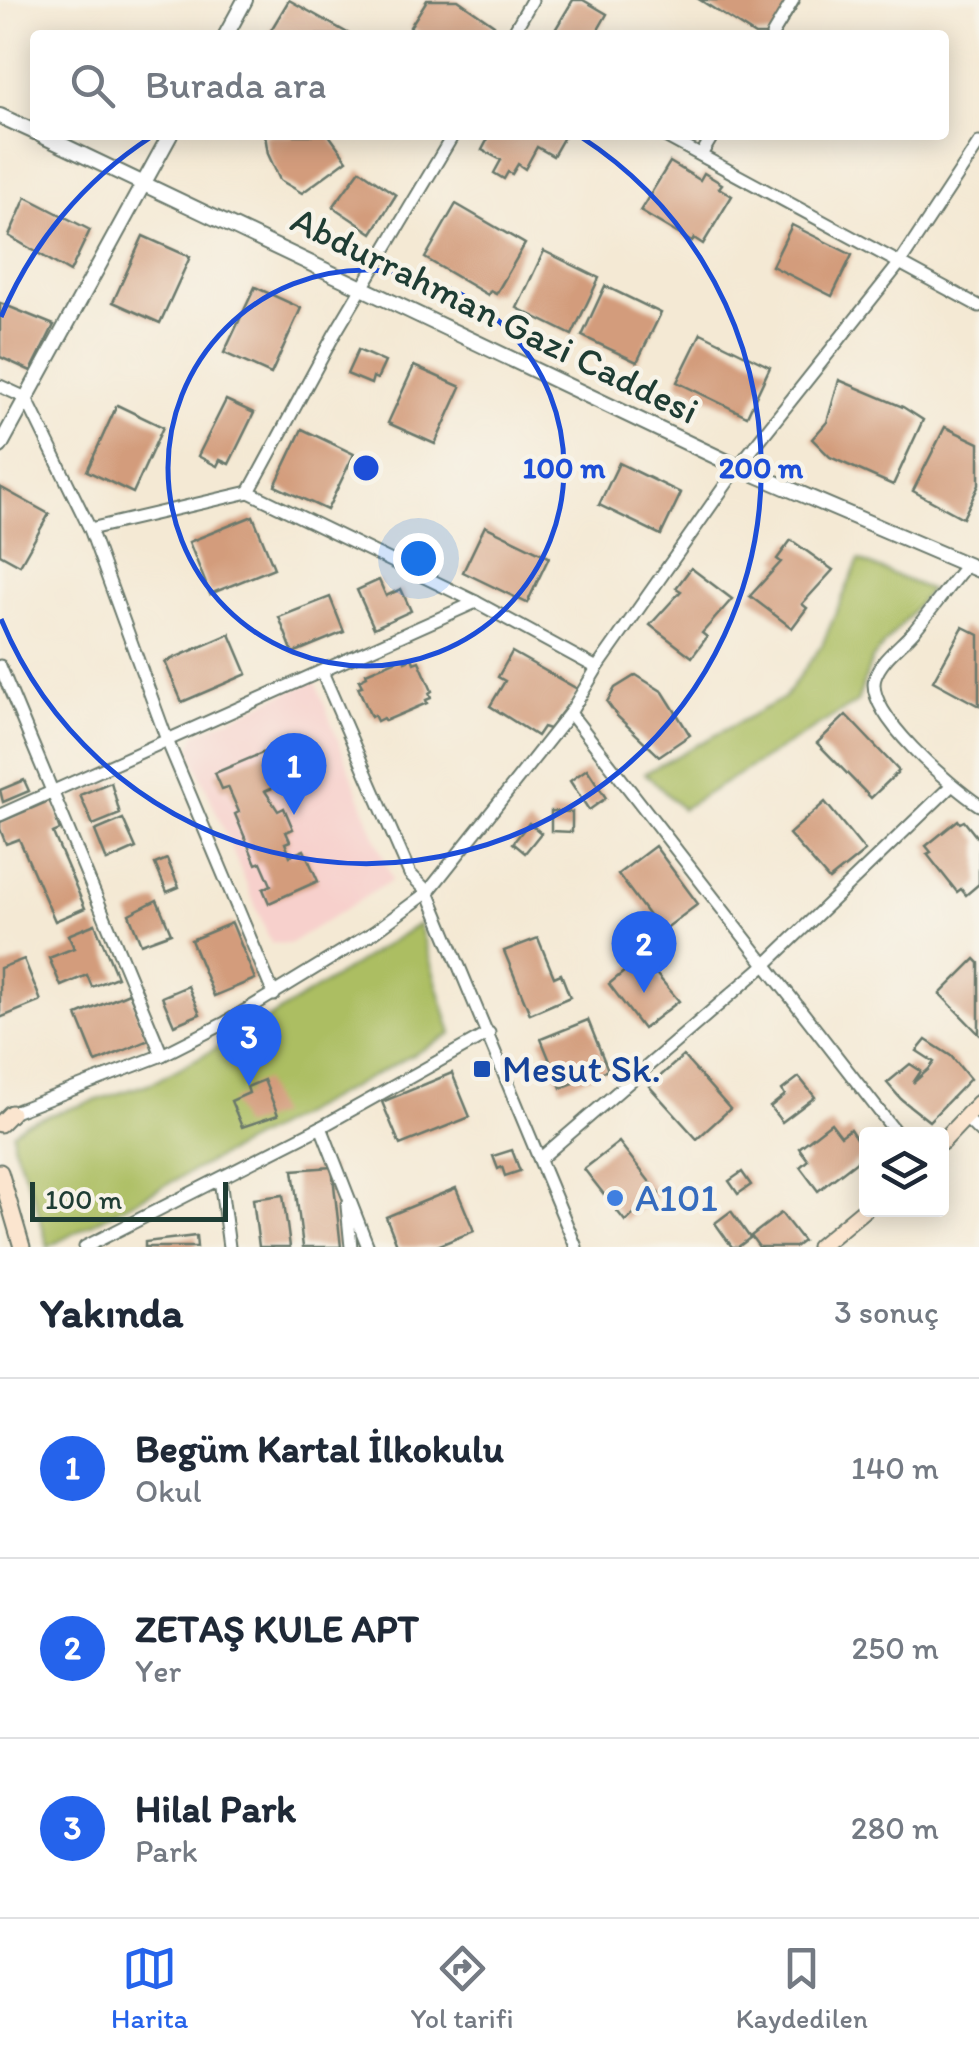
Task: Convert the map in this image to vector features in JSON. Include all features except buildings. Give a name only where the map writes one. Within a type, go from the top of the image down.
[{"type":"main road","points":[[949,1135],[979,1103]]},
{"type":"main road","points":[[0,1172],[22,1247]]},
{"type":"main road","points":[[819,1247],[859,1214]]},
{"type":"street","points":[[229,30],[246,0]]},
{"type":"street","points":[[515,30],[532,0]]},
{"type":"street","points":[[775,30],[793,0]]},
{"type":"street","name":"Abdurrahman Gazi Caddesi","points":[[0,116],[30,130]]},
{"type":"street","name":"Abdurrahman Gazi Caddesi","points":[[51,140],[738,467],[973,567]]},
{"type":"street","points":[[0,446],[167,140]]},
{"type":"street","points":[[249,492],[361,288],[450,140]]},
{"type":"street","points":[[671,140],[979,306]]},
{"type":"street","points":[[700,156],[710,140]]},
{"type":"street","points":[[4,1116],[162,1055],[274,995],[374,932],[428,892],[570,713],[597,668],[738,467],[900,263],[979,143]]},
{"type":"street","points":[[0,386],[26,398],[90,530],[167,740],[274,995]]},
{"type":"street","points":[[90,530],[249,492],[476,602],[597,668]]},
{"type":"street","points":[[973,567],[880,666],[873,682],[876,698],[888,719],[951,786],[979,805]]},
{"type":"street","points":[[0,815],[476,602]]},
{"type":"street","points":[[0,666],[162,1055]]},
{"type":"street","points":[[322,672],[410,874],[428,892],[576,1247]]},
{"type":"street","points":[[570,713],[892,1127]]},
{"type":"street","points":[[541,1158],[766,964],[951,786]]},
{"type":"street","points":[[84,1247],[321,1127],[490,1033]]},
{"type":"street","points":[[966,1117],[979,1130]]},
{"type":"street","points":[[321,1127],[368,1247]]},
{"type":"street","points":[[220,1178],[229,1247]]},
{"type":"street","points":[[345,1191],[351,1247]]},
{"type":"shaded area","points":[[315,680],[392,880],[289,944],[271,943],[190,750],[195,734]]},
{"type":"green space","points":[[859,560],[930,590],[872,659],[857,702],[682,809],[645,773],[784,698],[822,645]]},
{"type":"green space","points":[[419,924],[452,1034],[48,1247],[13,1144],[13,1132],[25,1123],[154,1082],[260,1024]]},
{"type":"place","name":"Begüm Kartal İlkokulu","points":[[294,815]]},
{"type":"place","name":"ZETAŞ KULE APT","points":[[644,993]]},
{"type":"place","name":"Mesut Sk.","points":[[482,1069]]},
{"type":"place","name":"Hilal Park","points":[[249,1086]]},
{"type":"place","name":"A101","points":[[615,1198]]}]
